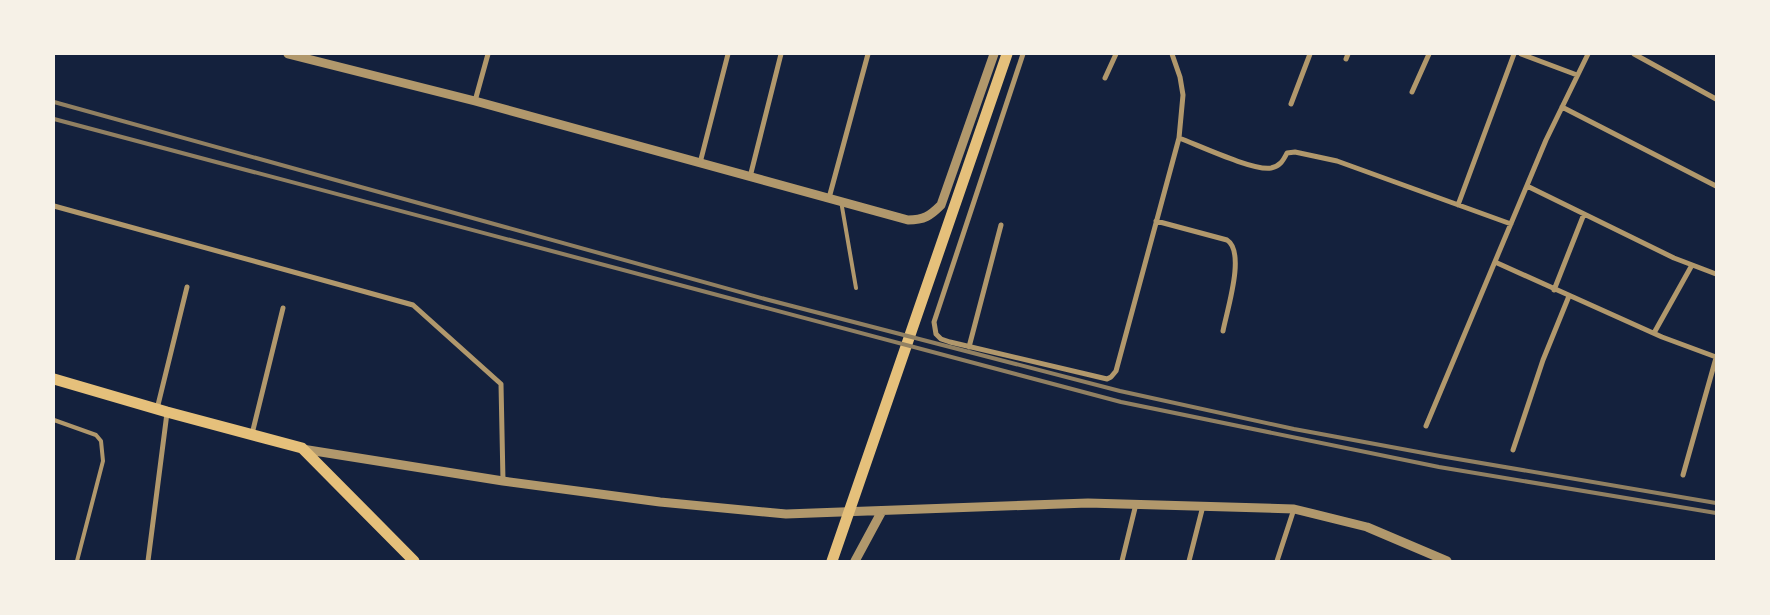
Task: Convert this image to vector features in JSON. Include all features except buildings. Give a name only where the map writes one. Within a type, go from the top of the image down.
[{"type":"main road","points":[[832,561],[1007,54]]},
{"type":"main road","points":[[54,378],[162,411],[302,448],[414,561]]},
{"type":"street","points":[[288,54],[475,101],[908,220],[922,220],[932,215],[941,205],[994,54]]},
{"type":"street","points":[[475,101],[488,54]]},
{"type":"street","points":[[700,163],[728,54]]},
{"type":"street","points":[[750,176],[781,54]]},
{"type":"street","points":[[829,198],[868,54]]},
{"type":"street","points":[[1023,54],[934,322],[936,334],[941,339],[969,347],[1102,379],[1111,378],[1116,371],[1179,138],[1183,95],[1176,62],[1172,54]]},
{"type":"street","points":[[1105,78],[1116,54]]},
{"type":"street","points":[[1292,104],[1310,54]]},
{"type":"street","points":[[1412,92],[1429,54]]},
{"type":"street","points":[[1458,205],[1514,54]]},
{"type":"street","points":[[1521,54],[1576,75]]},
{"type":"street","points":[[1426,426],[1527,186],[1576,75],[1588,54]]},
{"type":"street","points":[[1634,54],[1716,99]]},
{"type":"street","points":[[1562,107],[1716,186]]},
{"type":"street","points":[[1179,138],[1256,167],[1276,166],[1281,164],[1287,153],[1295,152],[1337,161],[1511,224]]},
{"type":"street","points":[[1527,186],[1692,265],[1716,274]]},
{"type":"street","points":[[54,206],[412,305],[501,384],[503,481]]},
{"type":"street","points":[[1554,290],[1584,214]]},
{"type":"street","points":[[1156,221],[1232,243],[1237,258],[1223,331]]},
{"type":"street","points":[[969,347],[1001,225]]},
{"type":"street","points":[[1495,262],[1554,290],[1716,358],[1683,474]]},
{"type":"street","points":[[1654,333],[1692,265]]},
{"type":"street","points":[[148,561],[162,411],[186,287]]},
{"type":"street","points":[[1513,450],[1543,360],[1569,296]]},
{"type":"street","points":[[252,434],[283,308]]},
{"type":"street","points":[[302,448],[503,481],[660,502],[786,514],[1088,503],[1294,509],[1367,527],[1447,561]]},
{"type":"street","points":[[1122,561],[1136,504]]},
{"type":"street","points":[[1189,561],[1203,505]]},
{"type":"street","points":[[1277,561],[1294,509]]},
{"type":"street","points":[[855,561],[882,511]]},
{"type":"lane","points":[[841,201],[856,288]]},
{"type":"lane","points":[[54,420],[96,434],[102,450],[103,461],[77,561]]},
{"type":"railway","points":[[54,102],[765,299],[1120,391],[1294,429],[1716,503]]},
{"type":"railway","points":[[54,119],[1121,402],[1439,467],[1716,513]]}]
